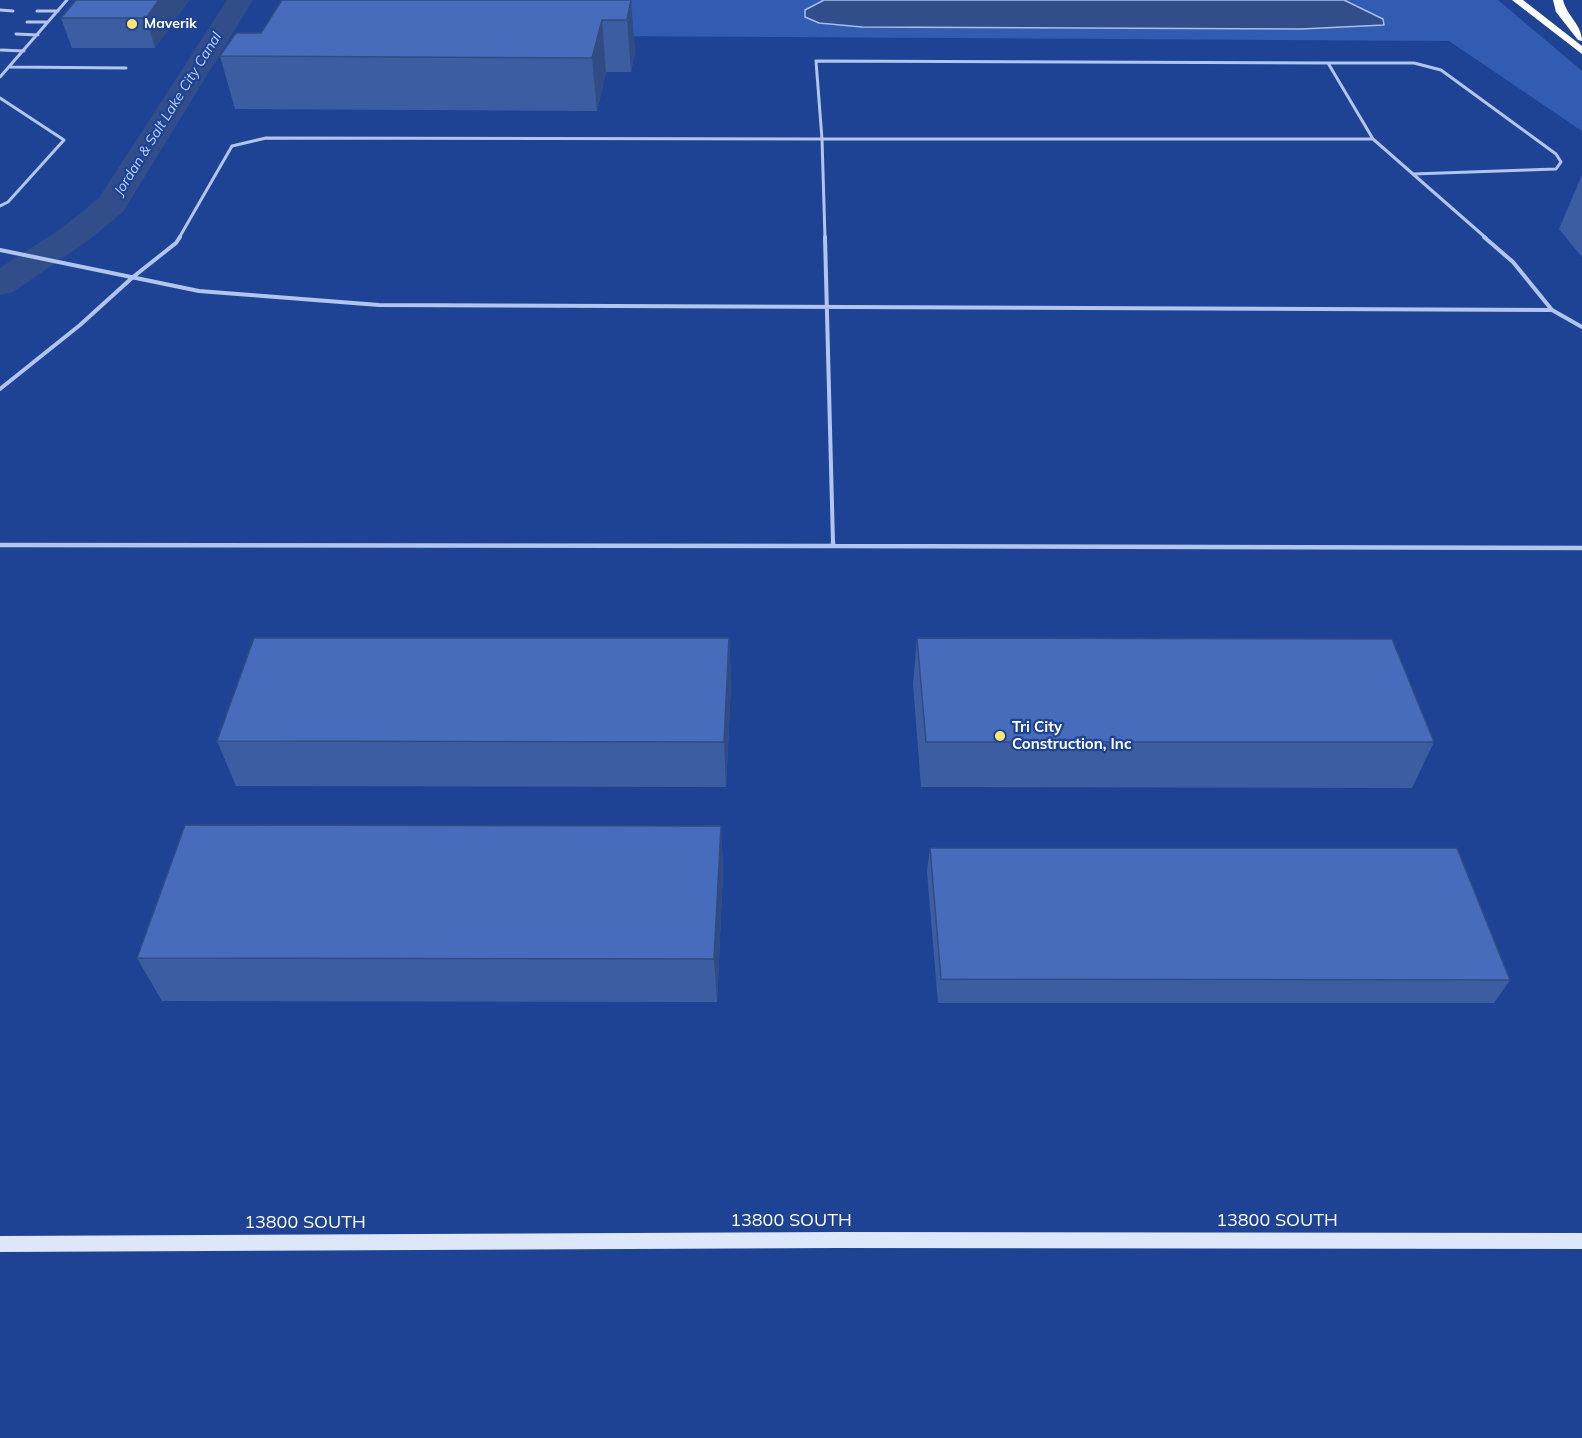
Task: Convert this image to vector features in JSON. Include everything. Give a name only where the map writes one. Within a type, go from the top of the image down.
[{"type":"highway","points":[[1517,0],[1582,51]]},
{"type":"highway","points":[[1558,0],[1561,12],[1582,38]]},
{"type":"street","name":"13800 SOUTH","points":[[0,1244],[826,1240],[1582,1241]]},
{"type":"lane","points":[[0,77],[67,0]]},
{"type":"lane","points":[[0,10],[13,10]]},
{"type":"lane","points":[[36,11],[58,10]]},
{"type":"lane","points":[[27,22],[48,22]]},
{"type":"lane","points":[[16,34],[38,35]]},
{"type":"lane","points":[[1,50],[24,51]]},
{"type":"lane","points":[[833,546],[822,139],[816,61],[1414,63],[1441,70],[1556,154],[1561,162],[1556,169],[1413,174]]},
{"type":"lane","points":[[1328,63],[1373,139],[1513,262],[1552,310],[1582,327]]},
{"type":"lane","points":[[10,67],[126,68]]},
{"type":"lane","points":[[0,98],[64,140],[8,202],[0,206]]},
{"type":"lane","points":[[0,388],[80,325],[133,277],[176,243],[232,146],[247,141],[266,138],[1373,139]]},
{"type":"lane","points":[[1,250],[199,291],[380,305],[1552,310]]},
{"type":"lane","points":[[0,544],[1582,548]]},
{"type":"shaded area","points":[[624,0],[1498,0],[1582,71],[1582,131],[1449,41],[614,36]]},
{"type":"shaded area","points":[[824,0],[1344,0],[1383,19],[1384,25],[1301,29],[862,27],[819,23],[805,17],[805,10]]},
{"type":"building","points":[[76,0],[159,0],[146,18],[61,18]]},
{"type":"building","points":[[282,0],[631,0],[627,20],[602,20],[592,58],[220,56],[236,33],[261,33]]},
{"type":"building","points":[[254,638],[729,638],[724,742],[217,741]]},
{"type":"building","points":[[917,638],[1392,639],[1434,742],[926,742]]},
{"type":"building","points":[[185,825],[721,826],[714,959],[137,958]]},
{"type":"building","points":[[930,848],[1457,848],[1510,980],[941,979]]},
{"type":"waterway","name":"Jordan & Salt Lake City Canal","points":[[0,284],[74,235],[111,205],[240,0]]},
{"type":"place","name":"Maverik","points":[[132,24]]},
{"type":"place","name":"Tri City Construction, Inc","points":[[1000,736]]}]
